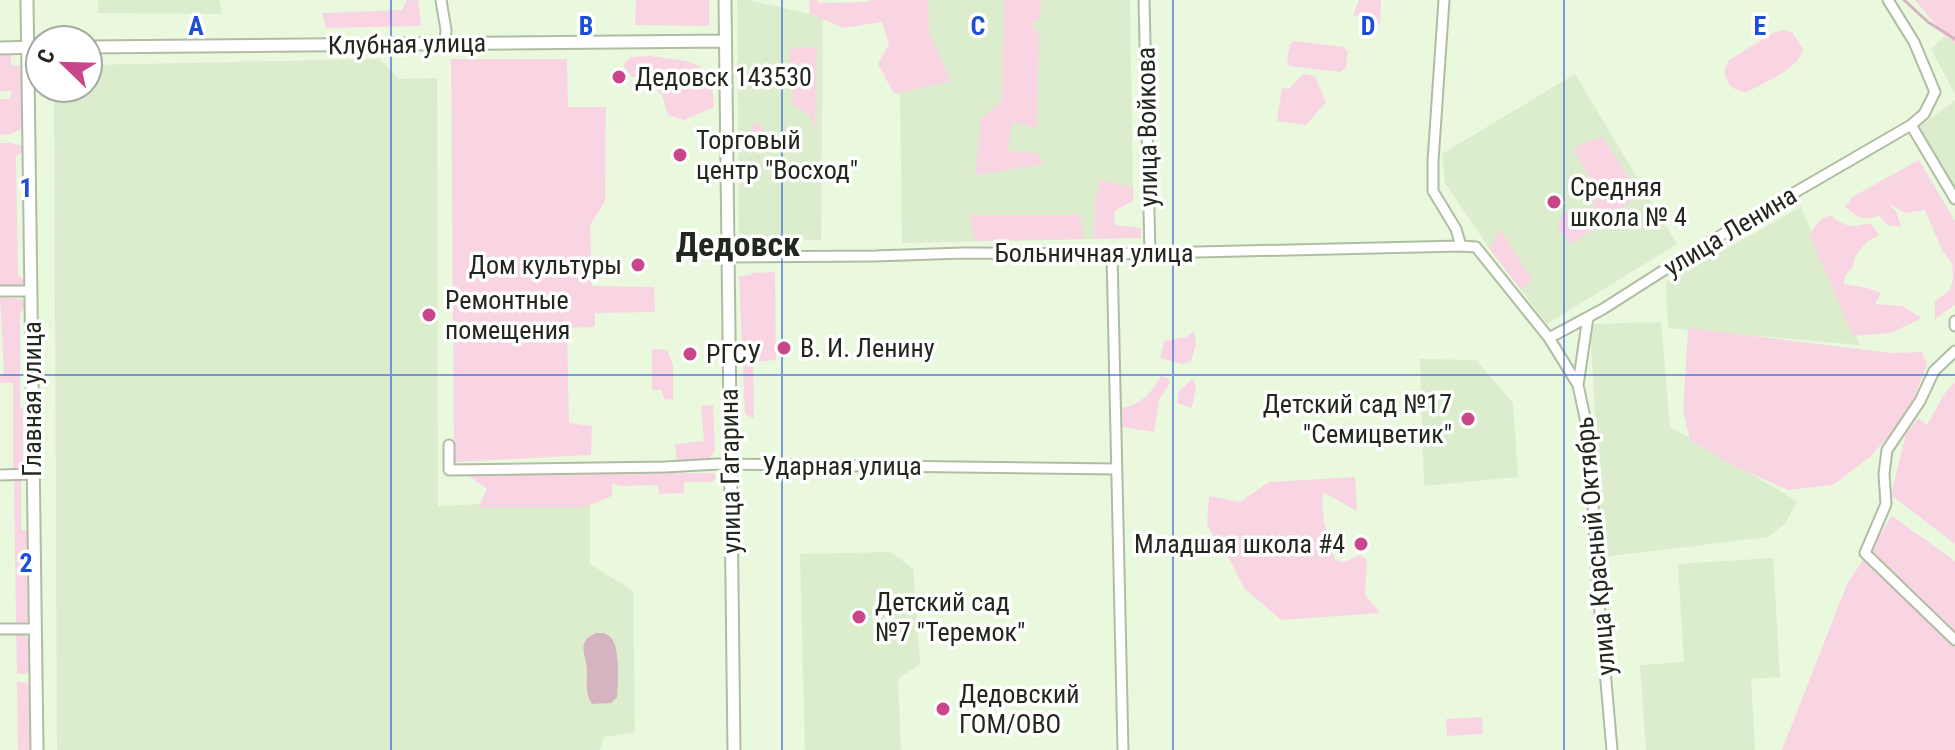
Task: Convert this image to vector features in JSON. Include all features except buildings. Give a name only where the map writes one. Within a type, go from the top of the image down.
[{"type":"street","name":"Главная улица","points":[[27,0],[30,24]]},
{"type":"street","points":[[441,0],[445,44]]},
{"type":"street","name":"улица Гагарина","points":[[725,0],[734,750]]},
{"type":"street","name":"улица Войкова","points":[[1144,0],[1150,253]]},
{"type":"street","points":[[1444,0],[1433,191],[1456,229],[1461,246]]},
{"type":"street","points":[[1888,0],[1914,42],[1935,92],[1924,114],[1911,125],[1955,199]]},
{"type":"street","name":"Клубная улица","points":[[104,47],[725,41]]},
{"type":"street","points":[[0,48],[24,48]]},
{"type":"street","name":"Главная улица","points":[[33,104],[32,474],[37,750]]},
{"type":"street","name":"улица Ленина","points":[[1549,338],[1911,125]]},
{"type":"street","name":"Больничная улица","points":[[727,257],[1112,254],[1461,246]]},
{"type":"street","name":"улица Красный Октябрь","points":[[1461,246],[1476,247],[1549,338],[1578,385],[1590,441],[1596,567],[1612,750]]},
{"type":"street","points":[[1112,254],[1123,750]]},
{"type":"street","points":[[0,291],[31,291]]},
{"type":"street","points":[[1578,385],[1588,317]]},
{"type":"street","points":[[1955,351],[1934,371],[1920,401],[1887,450],[1884,474],[1886,504],[1865,553],[1955,640]]},
{"type":"street","name":"Ударная улица","points":[[449,445],[449,470],[730,464],[1116,469]]},
{"type":"street","points":[[0,475],[32,474]]},
{"type":"street","points":[[0,629],[35,629]]},
{"type":"shaded area","points":[[98,0],[219,0],[222,14],[98,13]]},
{"type":"shaded area","points":[[407,0],[418,0],[421,26],[326,28],[322,13],[402,10]]},
{"type":"shaded area","points":[[636,0],[709,0],[709,26],[635,25]]},
{"type":"shaded area","points":[[737,0],[823,17],[821,240],[739,239]]},
{"type":"shaded area","points":[[809,0],[818,0],[819,3],[928,0],[929,32],[951,81],[894,94],[878,64],[889,44],[882,22],[844,28],[810,14]]},
{"type":"shaded area","points":[[899,0],[1130,0],[1133,201],[1095,202],[1094,239],[902,243]]},
{"type":"shaded area","points":[[1004,0],[1041,0],[1040,18],[1031,26],[1039,32],[1037,128],[1012,122],[1008,151],[1037,153],[1044,164],[975,175],[981,119],[1002,101]]},
{"type":"shaded area","points":[[1359,0],[1381,0],[1380,25],[1353,15]]},
{"type":"shaded area","points":[[1915,0],[1955,0],[1955,43],[1945,36]]},
{"type":"shaded area","points":[[1783,30],[1792,32],[1803,49],[1795,63],[1747,92],[1731,86],[1725,71],[1729,60]]},
{"type":"shaded area","points":[[1945,36],[1955,43],[1955,94],[1931,49]]},
{"type":"shaded area","points":[[1294,41],[1344,47],[1348,52],[1346,68],[1340,72],[1290,66],[1287,61],[1290,44]]},
{"type":"shaded area","points":[[817,48],[815,130],[810,115],[793,105],[789,50]]},
{"type":"shaded area","points":[[0,55],[11,55],[11,65],[23,66],[24,125],[10,134],[0,135],[0,99],[10,99],[12,91],[0,91]]},
{"type":"shaded area","points":[[652,56],[700,66],[703,75],[712,81],[714,107],[684,120],[668,115],[662,95],[643,77],[632,77],[623,66],[630,57]]},
{"type":"shaded area","points":[[380,59],[399,79],[437,78],[438,506],[590,499],[590,564],[633,591],[635,732],[604,737],[600,750],[57,750],[54,104],[104,104],[104,65]]},
{"type":"shaded area","points":[[451,59],[567,59],[568,107],[606,107],[605,201],[590,225],[592,286],[654,287],[655,312],[595,313],[595,327],[567,328],[569,423],[592,426],[591,455],[454,462]]},
{"type":"shaded area","points":[[1303,74],[1315,76],[1326,102],[1306,125],[1277,121],[1282,88],[1289,89]]},
{"type":"shaded area","name":"Средняя школа № 4","points":[[1575,74],[1677,244],[1547,324],[1489,248],[1445,183],[1442,154]]},
{"type":"shaded area","points":[[1955,100],[1955,188],[1918,128]]},
{"type":"shaded area","points":[[757,122],[767,134],[783,142],[752,142],[752,127]]},
{"type":"shaded area","points":[[1602,136],[1640,195],[1572,244],[1557,228],[1564,212],[1575,214],[1590,210],[1599,194],[1573,148]]},
{"type":"shaded area","points":[[0,143],[22,146],[22,152],[16,157],[18,275],[26,281],[18,286],[0,288]]},
{"type":"shaded area","points":[[1919,160],[1955,221],[1955,305],[1935,319],[1935,301],[1950,290],[1952,264],[1942,250],[1925,210],[1905,213],[1889,204],[1897,213],[1901,227],[1887,225],[1879,215],[1861,217],[1845,207],[1852,197]]},
{"type":"shaded area","points":[[1100,180],[1133,187],[1133,201],[1114,211],[1115,225],[1141,228],[1141,238],[1094,239],[1095,202]]},
{"type":"shaded area","points":[[1801,207],[1860,345],[1668,328],[1666,282]]},
{"type":"shaded area","points":[[970,215],[1080,215],[1084,239],[974,241]]},
{"type":"shaded area","points":[[1830,215],[1849,225],[1870,223],[1879,235],[1867,242],[1855,256],[1844,284],[1881,293],[1875,304],[1902,306],[1922,318],[1891,333],[1853,336],[1810,236],[1817,223]]},
{"type":"shaded area","points":[[1500,229],[1532,279],[1521,290],[1489,248]]},
{"type":"shaded area","points":[[775,272],[776,360],[753,362],[754,419],[745,414],[739,276]]},
{"type":"shaded area","points":[[0,297],[26,302],[20,314],[23,464],[13,469],[13,383],[0,383],[4,373]]},
{"type":"shaded area","points":[[1661,322],[1670,427],[1797,501],[1785,524],[1768,537],[1603,557],[1590,324]]},
{"type":"shaded area","points":[[1688,328],[1891,353],[1922,352],[1927,365],[1908,414],[1870,457],[1833,485],[1788,490],[1734,466],[1690,440],[1683,411]]},
{"type":"shaded area","points":[[1194,331],[1196,345],[1191,361],[1182,364],[1160,358],[1164,341],[1186,337]]},
{"type":"shaded area","points":[[652,350],[667,350],[673,364],[673,399],[664,400],[662,390],[652,390]]},
{"type":"shaded area","name":"Детский сад №17 \"Семицветик\"","points":[[1420,359],[1476,360],[1513,403],[1518,477],[1424,486]]},
{"type":"shaded area","points":[[1161,376],[1168,378],[1170,383],[1159,400],[1154,432],[1122,427],[1122,408],[1145,397]]},
{"type":"shaded area","points":[[1192,379],[1196,386],[1192,408],[1177,403],[1179,391]]},
{"type":"shaded area","points":[[1955,382],[1955,544],[1891,495],[1906,434],[1918,418],[1927,425]]},
{"type":"shaded area","points":[[713,405],[715,450],[710,458],[677,462],[675,444],[704,441],[701,406]]},
{"type":"shaded area","points":[[715,473],[712,482],[684,482],[684,493],[659,494],[658,485],[620,486],[612,483],[612,496],[582,508],[478,508],[487,489],[466,474]]},
{"type":"shaded area","points":[[1355,477],[1357,511],[1323,492],[1324,518],[1335,560],[1344,562],[1360,555],[1367,560],[1365,595],[1380,613],[1281,620],[1245,589],[1207,526],[1209,496],[1240,502],[1269,482]]},
{"type":"shaded area","points":[[14,479],[21,481],[21,530],[29,531],[30,617],[28,622],[16,624]]},
{"type":"shaded area","points":[[1892,516],[1955,561],[1955,750],[1782,750],[1847,584]]},
{"type":"shaded area","name":"Детский сад №7 \"Теремок\"","points":[[891,552],[913,569],[920,664],[898,679],[901,750],[805,750],[800,554]]},
{"type":"shaded area","points":[[1773,558],[1780,677],[1751,679],[1755,750],[1646,750],[1640,665],[1684,662],[1678,564]]},
{"type":"shaded area","points":[[596,633],[607,635],[615,647],[617,697],[611,703],[592,704],[587,692],[584,645]]},
{"type":"shaded area","points":[[16,634],[24,635],[29,640],[31,667],[24,674],[17,674]]},
{"type":"shaded area","points":[[17,682],[25,682],[31,687],[32,750],[18,750]]},
{"type":"shaded area","points":[[1482,717],[1483,734],[1447,736],[1446,719]]},
{"type":"waterway","points":[[1904,0],[1928,22],[1955,39]]},
{"type":"place","name":"Дедовск 143530","points":[[619,77]]},
{"type":"place","name":"Торговый центр \"Восход\"","points":[[680,155]]},
{"type":"place","name":"Средняя школа № 4","points":[[1554,202]]},
{"type":"place","name":"Дом культуры","points":[[638,265]]},
{"type":"place","name":"Ремонтные помещения","points":[[429,315]]},
{"type":"place","name":"В. И. Ленину","points":[[784,348]]},
{"type":"place","name":"РГСУ","points":[[690,354]]},
{"type":"place","name":"Детский сад №17 \"Семицветик\"","points":[[1468,419]]},
{"type":"place","name":"Младшая школа #4","points":[[1361,544]]},
{"type":"place","name":"Детский сад №7 \"Теремок\"","points":[[859,617]]},
{"type":"place","name":"Дедовский ГОМ/ОВО","points":[[943,709]]},
{"type":"district","name":"Дедовск","points":[[738,244]]}]
